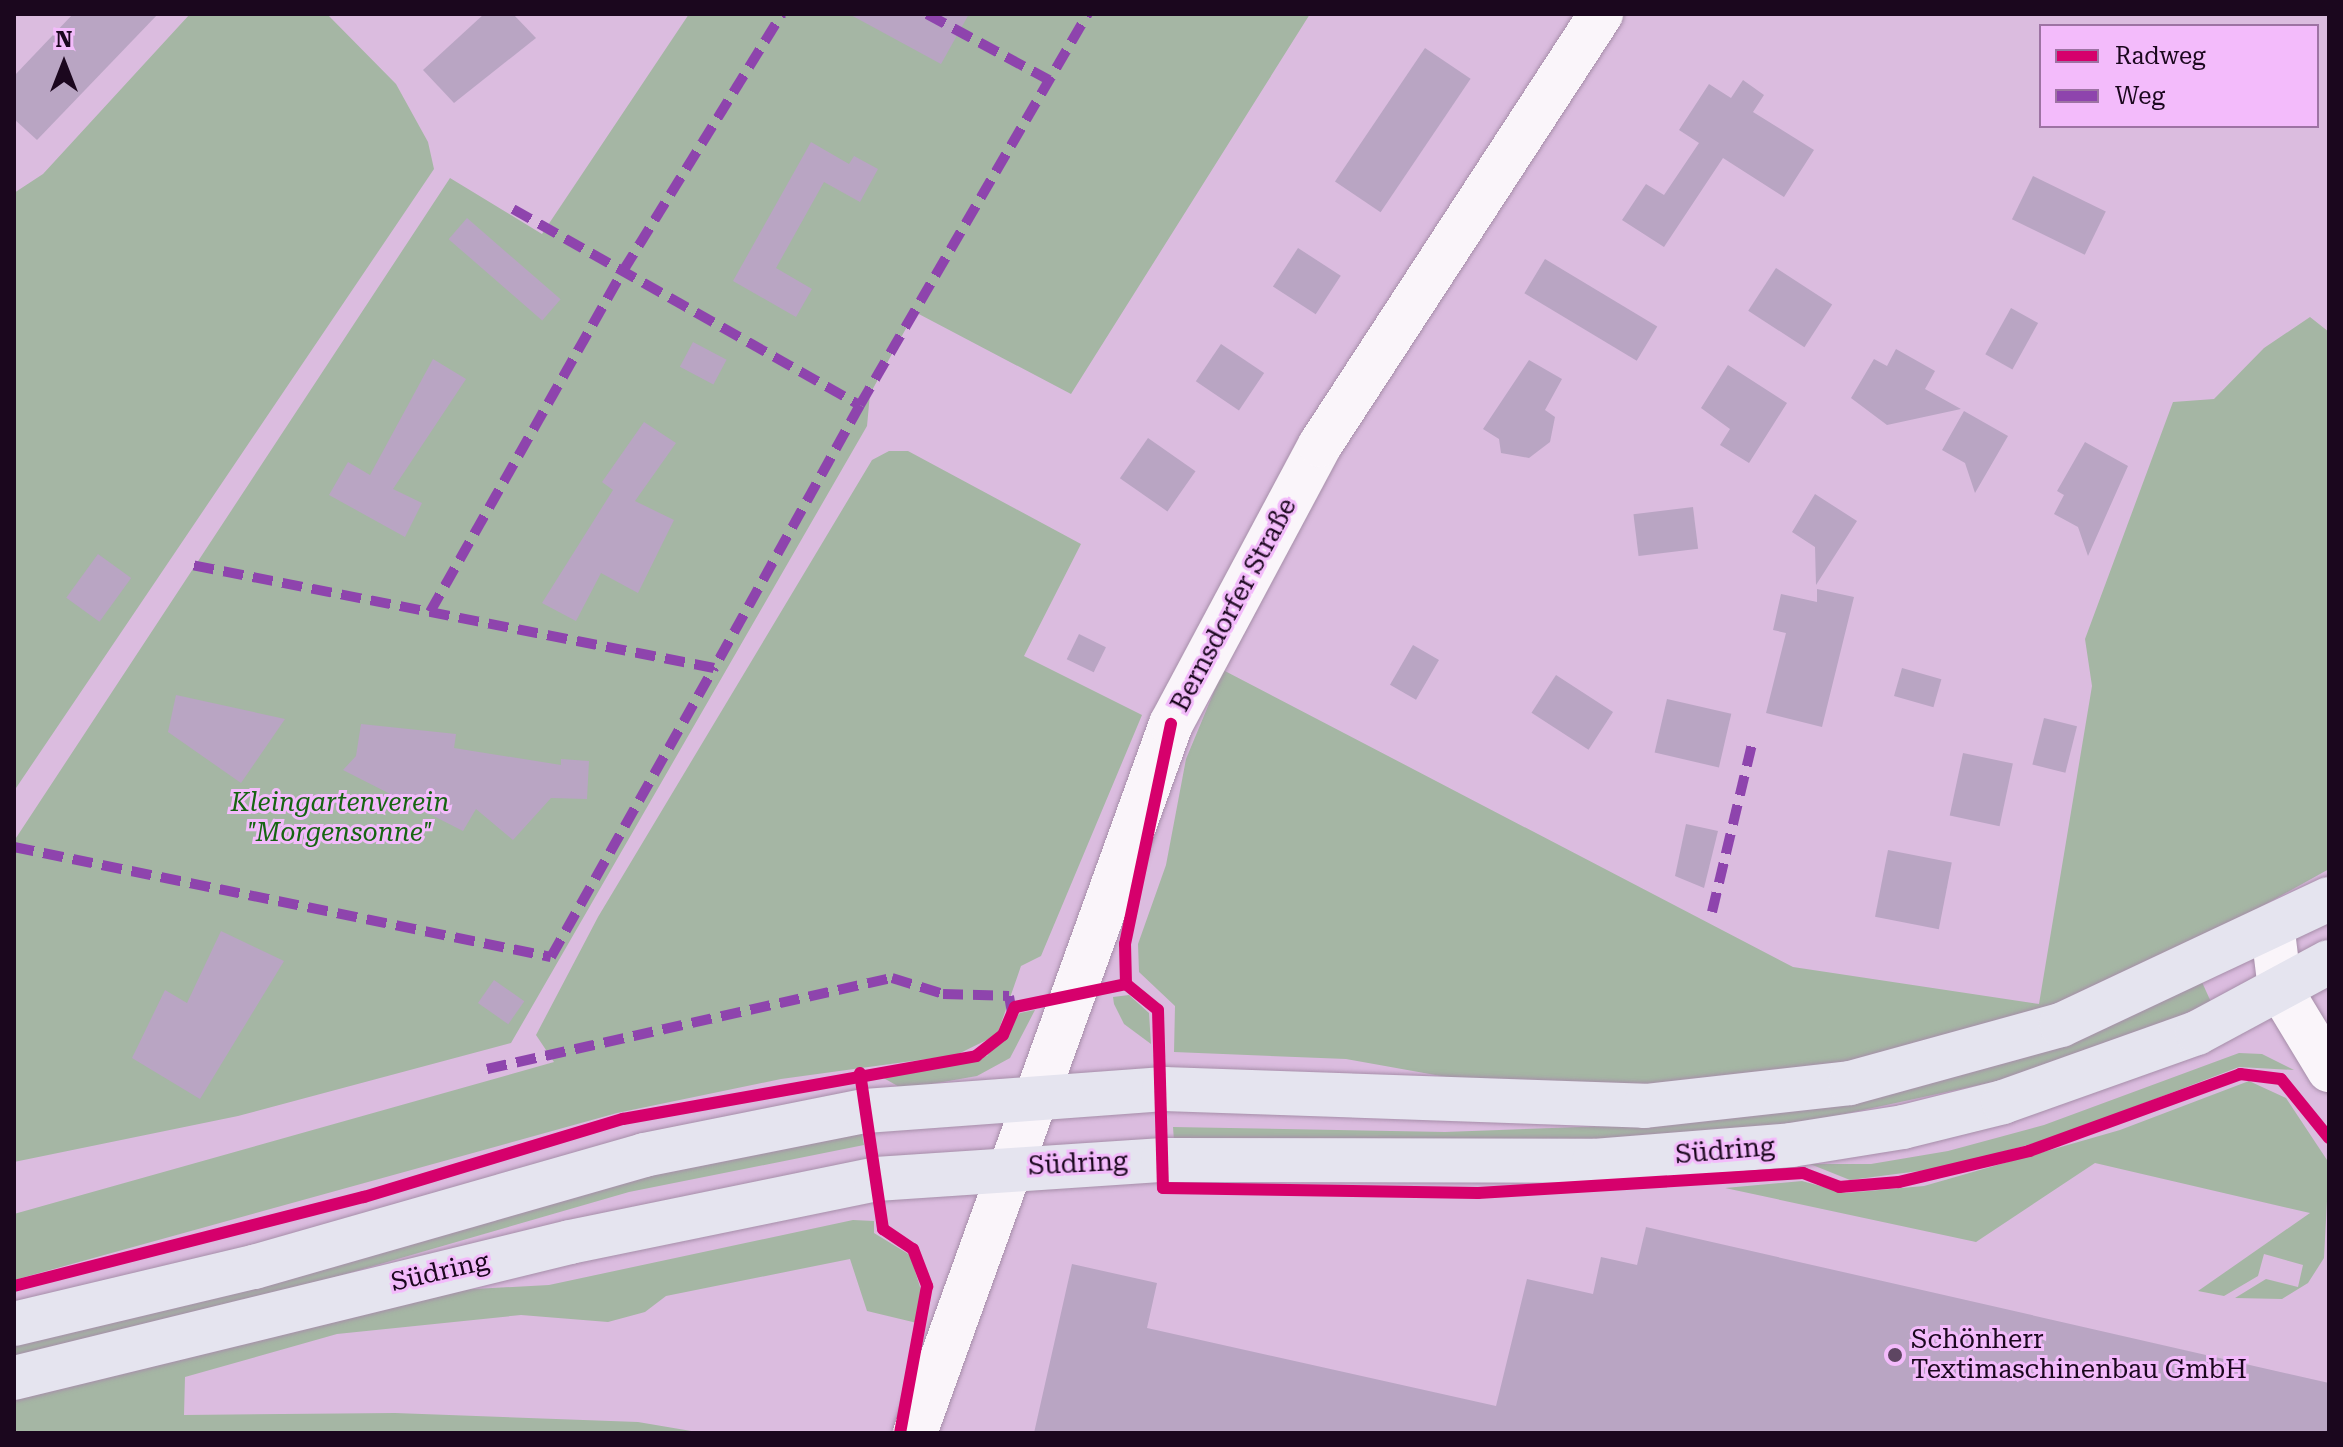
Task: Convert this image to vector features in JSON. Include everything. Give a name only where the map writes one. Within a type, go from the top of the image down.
[{"type":"main road","name":"Südring","points":[[14,1324],[254,1267],[722,1136],[865,1111],[1034,1095],[1255,1091],[1580,1107],[1792,1093],[2014,1043],[2273,932],[2329,899]]},
{"type":"main road","name":"Südring","points":[[14,1378],[775,1196],[1010,1167],[1163,1160],[1493,1164],[1791,1145],[2017,1097],[2197,1033],[2329,962]]},
{"type":"street","name":"Bernsdorfer Straße","points":[[915,1433],[1034,1095],[1171,724],[1227,611],[1320,445],[1601,14]]},
{"type":"street","points":[[2273,932],[2280,989],[2329,1070]]},
{"type":"green space","points":[[190,14],[327,14],[396,84],[428,142],[434,169],[14,791],[14,193],[43,174]]},
{"type":"green space","name":"Kleingartenverein \"Morgensonne\"","points":[[689,14],[1310,14],[1071,394],[915,312],[870,394],[867,426],[511,1043],[238,1116],[14,1162],[14,841],[450,178],[542,234]]},
{"type":"green space","points":[[2310,317],[2329,332],[2329,869],[2203,939],[2034,1015],[1868,1059],[1634,1087],[1480,1083],[1346,1059],[1174,1052],[1175,1006],[1139,972],[1138,944],[1166,865],[1186,759],[1223,670],[1793,967],[2039,1004],[2092,686],[2085,639],[2173,402],[2214,399],[2264,348]]},
{"type":"green space","points":[[889,451],[908,451],[1081,544],[1024,656],[1142,715],[1041,956],[1021,966],[997,1035],[956,1055],[781,1079],[617,1113],[14,1280],[14,1214],[554,1062],[536,1035],[598,917],[872,460]]},
{"type":"green space","points":[[2201,980],[2211,1002],[2141,1033],[2007,1079],[1789,1126],[1602,1142],[1174,1141],[1173,1127],[1445,1132],[1635,1125],[1873,1096],[2020,1059]]},
{"type":"green space","points":[[1129,995],[1149,1013],[1151,1044],[1124,1024],[1114,1004],[1113,997]]},
{"type":"green space","points":[[1035,1010],[1010,1058],[977,1076],[903,1089],[880,1076],[987,1056],[1020,1013]]},
{"type":"green space","points":[[2239,1053],[2262,1054],[2294,1070],[2239,1067],[2050,1139],[1942,1168],[1850,1180],[1810,1164],[1871,1164],[1948,1151],[2044,1125]]},
{"type":"green space","points":[[2249,1081],[2286,1098],[2329,1163],[2324,1258],[2308,1283],[2282,1299],[2235,1298],[2266,1279],[2298,1287],[2303,1265],[2264,1254],[2258,1276],[2224,1296],[2198,1291],[2310,1213],[2095,1163],[1976,1242],[1725,1188],[1802,1181],[1846,1193],[1924,1186],[2120,1130]]},
{"type":"green space","points":[[861,1129],[864,1145],[629,1192],[249,1302],[14,1360],[14,1344],[587,1188]]},
{"type":"green space","points":[[853,1220],[874,1221],[874,1233],[910,1255],[921,1290],[917,1323],[867,1311],[850,1259],[666,1296],[645,1312],[608,1322],[521,1315],[337,1334],[185,1377],[184,1415],[395,1413],[638,1422],[703,1433],[14,1433],[14,1397],[456,1290],[549,1285]]},
{"type":"building","points":[[73,14],[158,14],[37,140],[14,119],[14,76]]},
{"type":"building","points":[[484,14],[513,14],[536,38],[454,103],[423,70]]},
{"type":"building","points":[[849,14],[969,14],[941,64]]},
{"type":"building","points":[[1425,48],[1471,79],[1381,212],[1335,181]]},
{"type":"building","points":[[1743,80],[1764,95],[1753,112],[1814,150],[1784,197],[1723,158],[1664,247],[1622,220],[1646,184],[1664,195],[1699,143],[1679,130],[1709,84],[1731,98]]},
{"type":"building","points":[[811,142],[849,164],[854,156],[878,169],[860,202],[824,182],[776,268],[812,289],[796,317],[733,281]]},
{"type":"building","points":[[2033,176],[2106,212],[2085,255],[2012,219]]},
{"type":"building","points":[[467,218],[561,299],[542,320],[449,239]]},
{"type":"building","points":[[1298,248],[1341,276],[1316,314],[1273,287]]},
{"type":"building","points":[[1545,259],[1657,326],[1637,361],[1524,293]]},
{"type":"building","points":[[1776,268],[1832,304],[1804,347],[1748,311]]},
{"type":"building","points":[[2011,308],[2038,323],[2012,369],[1985,354]]},
{"type":"building","points":[[693,342],[727,360],[713,385],[680,367]]},
{"type":"building","points":[[1221,344],[1264,373],[1239,410],[1196,381]]},
{"type":"building","points":[[1896,349],[1935,371],[1925,389],[1961,409],[1887,425],[1851,398],[1874,359],[1887,366]]},
{"type":"building","points":[[433,359],[466,379],[393,489],[422,503],[405,537],[329,495],[348,462],[370,475]]},
{"type":"building","points":[[1529,360],[1562,379],[1545,410],[1555,417],[1550,442],[1529,458],[1501,453],[1499,439],[1483,429]]},
{"type":"building","points":[[1728,365],[1787,403],[1749,463],[1720,445],[1730,429],[1701,408]]},
{"type":"building","points":[[1964,411],[2008,436],[1975,493],[1965,463],[1942,450]]},
{"type":"building","points":[[644,422],[676,443],[635,501],[674,520],[638,593],[601,573],[576,621],[542,603],[613,490],[602,482]]},
{"type":"building","points":[[1148,438],[1196,471],[1167,511],[1120,478]]},
{"type":"building","points":[[2085,442],[2128,466],[2088,556],[2078,527],[2054,514],[2064,495],[2057,491]]},
{"type":"building","points":[[1815,494],[1857,521],[1816,585],[1815,547],[1792,532]]},
{"type":"building","points":[[1693,507],[1698,549],[1639,556],[1633,514]]},
{"type":"building","points":[[98,554],[131,578],[99,622],[66,598]]},
{"type":"building","points":[[1817,589],[1854,597],[1822,727],[1766,713],[1786,633],[1773,630],[1781,594],[1817,602]]},
{"type":"building","points":[[1079,634],[1106,647],[1094,672],[1067,659]]},
{"type":"building","points":[[1413,645],[1439,660],[1416,700],[1390,685]]},
{"type":"building","points":[[1902,668],[1941,679],[1933,707],[1894,696]]},
{"type":"building","points":[[1556,675],[1613,712],[1589,750],[1531,713]]},
{"type":"building","points":[[176,695],[285,719],[241,783],[168,732]]},
{"type":"building","points":[[1667,699],[1731,714],[1719,767],[1655,753]]},
{"type":"building","points":[[2044,718],[2077,726],[2065,773],[2032,765]]},
{"type":"building","points":[[361,724],[456,734],[454,748],[561,765],[561,759],[589,761],[587,799],[551,798],[513,840],[476,809],[463,831],[343,770],[356,756]]},
{"type":"building","points":[[1963,753],[2013,764],[2000,826],[1950,816]]},
{"type":"building","points":[[1686,824],[1718,831],[1704,888],[1675,876]]},
{"type":"building","points":[[1888,850],[1952,862],[1939,929],[1875,917]]},
{"type":"building","points":[[221,931],[284,961],[200,1099],[132,1058],[165,990],[187,1003]]},
{"type":"building","points":[[494,980],[524,1001],[508,1024],[478,1003]]},
{"type":"building","points":[[1646,1227],[2329,1383],[2329,1433],[1034,1433],[1072,1264],[1157,1283],[1147,1328],[1496,1406],[1527,1279],[1593,1294],[1601,1257],[1637,1265]]},
{"type":"marked path","points":[[430,612],[623,271],[782,14]]},
{"type":"marked path","points":[[927,14],[1049,80]]},
{"type":"marked path","points":[[860,405],[1088,14]]},
{"type":"marked path","points":[[513,209],[860,405],[714,668]]},
{"type":"marked path","points":[[14,847],[551,957],[714,668],[187,564]]},
{"type":"marked path","points":[[1712,912],[1753,740]]},
{"type":"marked path","points":[[487,1069],[892,978],[943,994],[1009,996],[1012,1013]]},
{"type":"cycle path","points":[[1126,984],[1125,944],[1171,724]]},
{"type":"cycle path","points":[[14,1286],[364,1197],[623,1119],[976,1056],[1003,1035],[1015,1007],[1126,984],[1158,1010],[1163,1188],[1478,1193],[1803,1173],[1839,1187],[1899,1182],[2029,1151],[2240,1074],[2281,1079],[2329,1138]]},
{"type":"cycle path","points":[[860,1073],[883,1229],[913,1249],[927,1286],[900,1433]]},
{"type":"place","name":"Schönherr Textimaschinenbau GmbH","points":[[1895,1355]]}]
